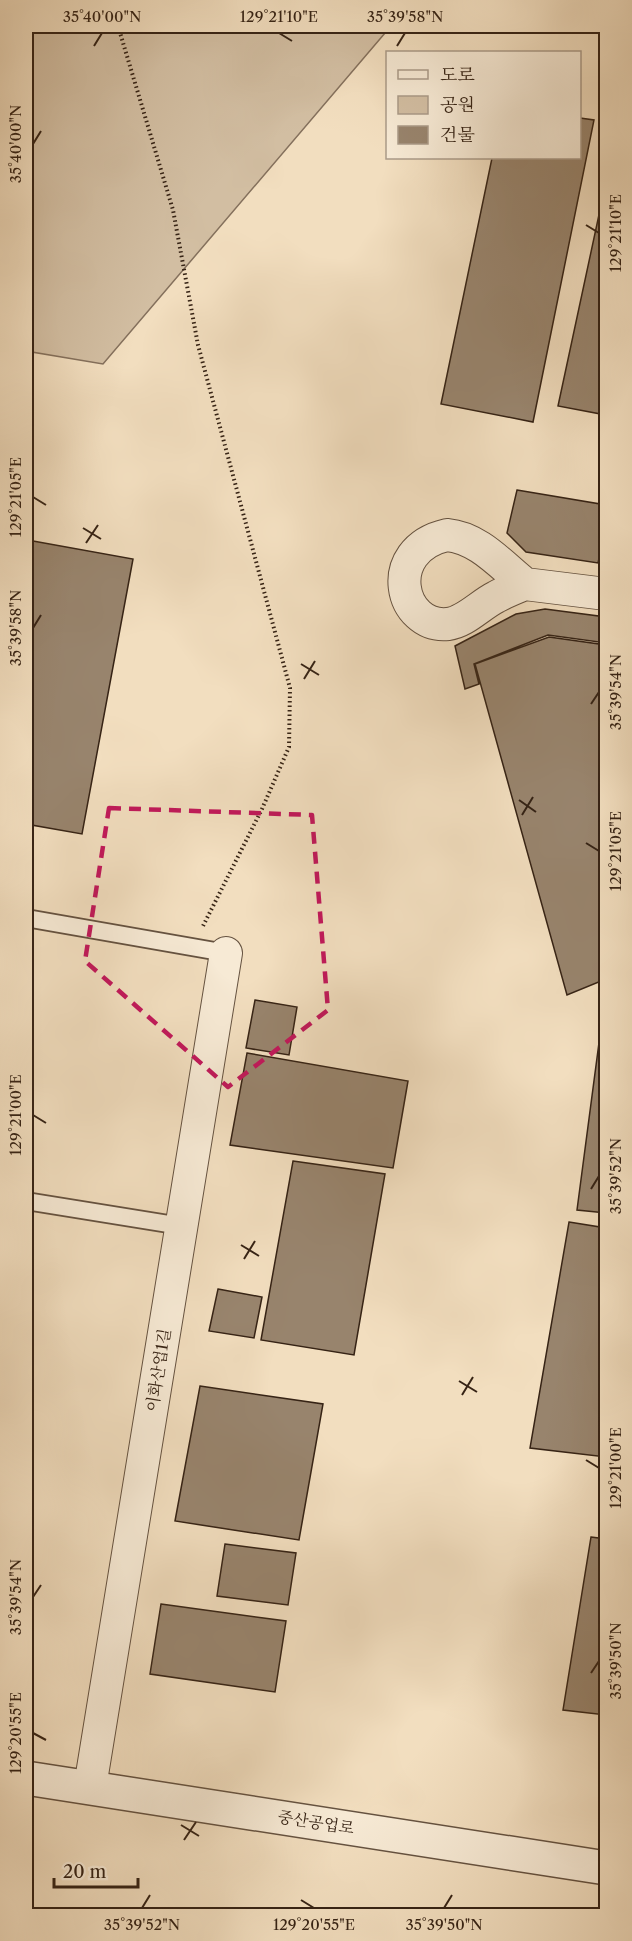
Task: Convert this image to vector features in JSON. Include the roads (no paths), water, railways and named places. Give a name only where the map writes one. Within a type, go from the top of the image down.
[{"type":"street","points":[[525,584],[606,594]]},
{"type":"street","name":"이화산업1길","points":[[90,1786],[226,953]]},
{"type":"street","name":"중산공업로","points":[[26,1778],[90,1786],[606,1868]]},
{"type":"lane","points":[[26,918],[226,953]]},
{"type":"lane","points":[[26,1201],[181,1226]]}]
